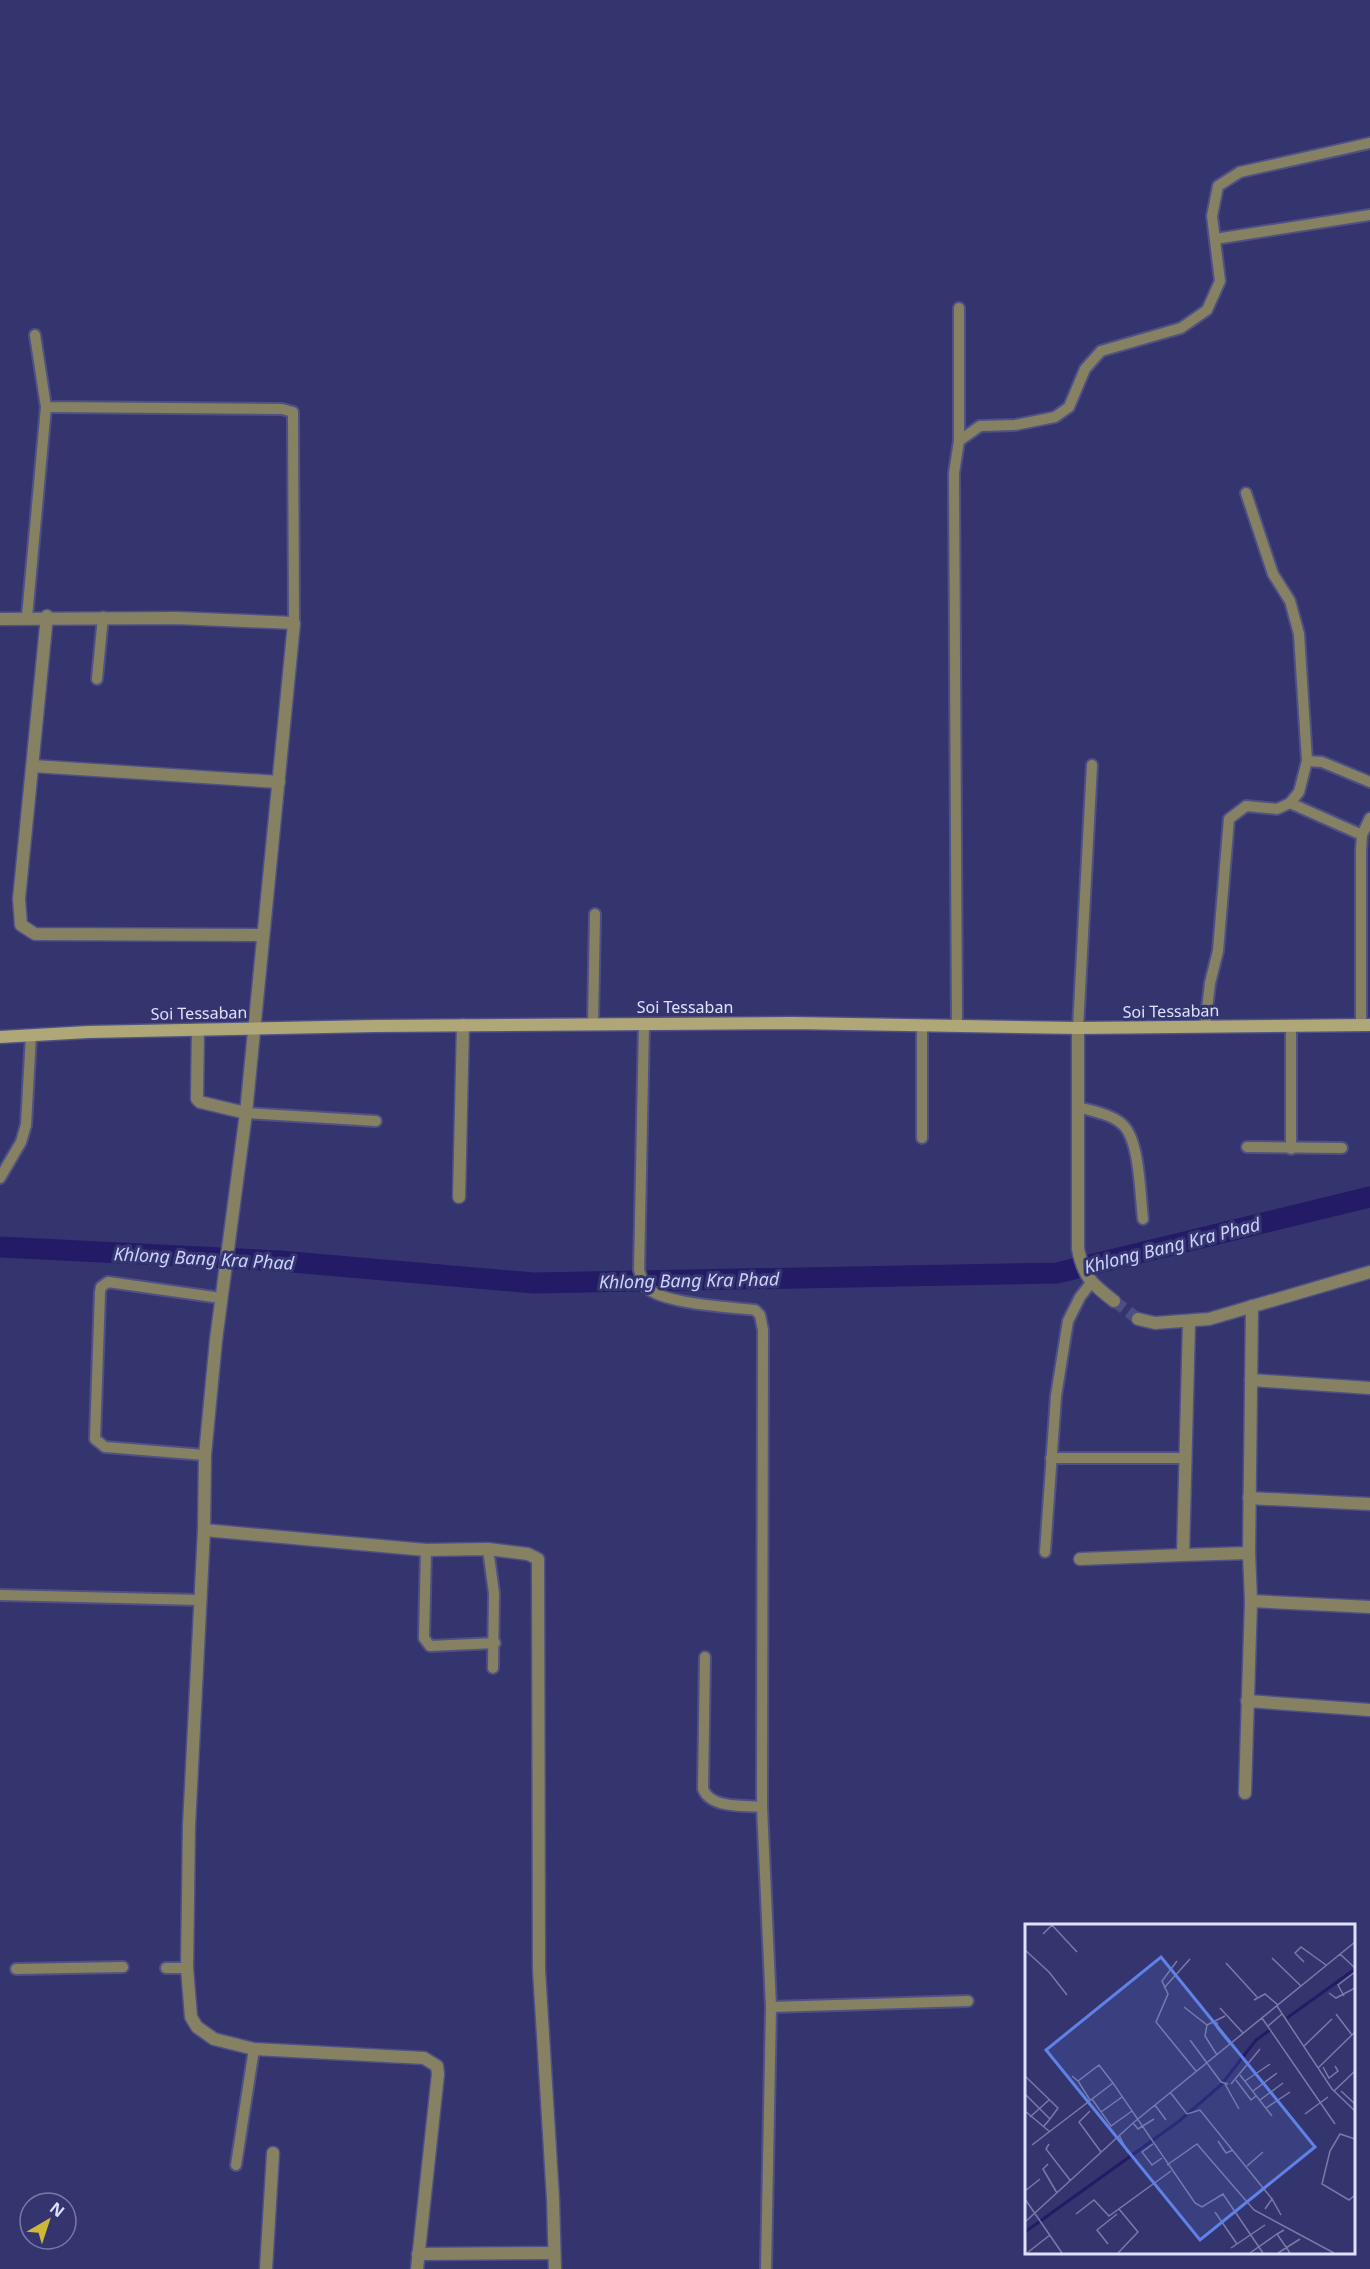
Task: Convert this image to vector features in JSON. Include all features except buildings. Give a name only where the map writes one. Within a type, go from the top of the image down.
[{"type":"street","points":[[47,616],[19,899],[21,925],[34,934],[263,935]]},
{"type":"street","points":[[0,619],[47,616],[294,623],[246,1113],[221,1298],[205,1455],[204,1530],[189,1826],[187,1968],[191,2017],[197,2027],[214,2039],[254,2049],[424,2058],[437,2066],[417,2269]]},
{"type":"street","points":[[33,766],[279,782]]},
{"type":"street","name":"Soi Tessaban","points":[[0,1037],[198,1030],[463,1025],[644,1024],[1078,1028],[1366,1025]]},
{"type":"street","points":[[459,1197],[463,1025]]},
{"type":"street","points":[[1078,1028],[1078,1250],[1083,1272],[1091,1283],[1114,1302]]},
{"type":"street","points":[[198,1030],[197,1099],[200,1102],[246,1113]]},
{"type":"street","points":[[1138,1319],[1155,1323],[1189,1322],[1370,1272]]},
{"type":"street","points":[[1245,1792],[1246,1701],[1251,1601],[1249,1553],[1252,1306]]},
{"type":"street","points":[[1184,1555],[1189,1322]]},
{"type":"street","points":[[1251,1380],[1370,1388]]},
{"type":"street","points":[[1250,1498],[1370,1504]]},
{"type":"street","points":[[204,1530],[426,1550],[488,1549],[528,1554],[538,1559],[539,1970],[554,2199],[555,2269]]},
{"type":"street","points":[[1080,1559],[1249,1553]]},
{"type":"street","points":[[1251,1601],[1370,1607]]},
{"type":"street","points":[[1246,1701],[1370,1710]]},
{"type":"street","points":[[266,2269],[273,2153]]},
{"type":"street","points":[[418,2254],[553,2253]]},
{"type":"lane","points":[[959,441],[980,426],[1015,425],[1055,417],[1069,407],[1085,369],[1101,351],[1181,328],[1207,310],[1220,281],[1212,216],[1218,186],[1240,172],[1370,143]]},
{"type":"lane","points":[[1215,239],[1370,215]]},
{"type":"lane","points":[[957,1026],[954,473],[959,441],[959,308]]},
{"type":"lane","points":[[27,617],[46,407],[35,335]]},
{"type":"lane","points":[[46,407],[282,409],[293,412],[294,623]]},
{"type":"lane","points":[[1205,1027],[1210,983],[1218,951],[1228,819],[1246,806],[1277,809],[1290,804],[1299,792],[1307,761],[1299,634],[1290,601],[1273,574],[1246,493]]},
{"type":"lane","points":[[97,679],[103,617]]},
{"type":"lane","points":[[1307,761],[1322,762],[1370,783]]},
{"type":"lane","points":[[1078,1028],[1092,765]]},
{"type":"lane","points":[[1290,804],[1362,835]]},
{"type":"lane","points":[[1366,1025],[1362,835],[1370,819]]},
{"type":"lane","points":[[593,1024],[595,914]]},
{"type":"lane","points":[[644,1024],[639,1270],[647,1288],[663,1297],[755,1310],[760,1315],[763,1330],[762,1807],[771,2007],[766,2269]]},
{"type":"lane","points":[[922,1026],[922,1138]]},
{"type":"lane","points":[[1291,1026],[1291,1149]]},
{"type":"lane","points":[[0,1178],[21,1142],[26,1125],[31,1035]]},
{"type":"lane","points":[[1078,1107],[1113,1118],[1130,1134],[1136,1160],[1143,1219]]},
{"type":"lane","points":[[246,1113],[376,1121]]},
{"type":"lane","points":[[1247,1147],[1342,1148]]},
{"type":"lane","points":[[205,1455],[105,1447],[98,1443],[95,1438],[95,1392],[100,1292],[101,1287],[108,1282],[221,1298]]},
{"type":"lane","points":[[1045,1552],[1056,1396],[1068,1322],[1080,1297],[1091,1283]]},
{"type":"lane","points":[[1051,1458],[1185,1458]]},
{"type":"lane","points":[[488,1549],[494,1593],[493,1668]]},
{"type":"lane","points":[[426,1550],[424,1638],[430,1646],[495,1643]]},
{"type":"lane","points":[[0,1595],[200,1600]]},
{"type":"lane","points":[[705,1657],[703,1789],[708,1798],[715,1802],[762,1807]]},
{"type":"lane","points":[[16,1969],[123,1967]]},
{"type":"lane","points":[[165,1968],[187,1968]]},
{"type":"lane","points":[[771,2007],[968,2001]]},
{"type":"lane","points":[[236,2165],[254,2049]]},
{"type":"waterway","name":"Khlong Bang Kra Phad","points":[[0,1247],[280,1261],[534,1283],[1057,1273],[1370,1197]]},
{"type":"tunnel","points":[[1114,1301],[1138,1319]]}]
